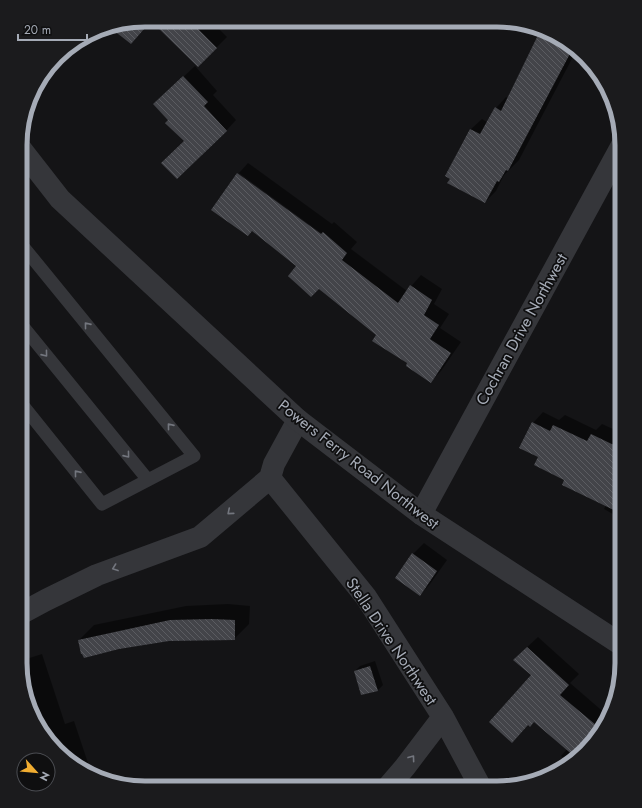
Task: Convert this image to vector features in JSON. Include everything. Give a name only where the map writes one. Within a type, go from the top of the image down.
[{"type":"street","name":"Cochran Drive Northwest","points":[[421,514],[615,158]]},
{"type":"street","name":"Powers Ferry Road Northwest","points":[[27,163],[60,199],[298,420],[421,514],[615,640]]},
{"type":"street","points":[[27,610],[97,575],[200,537],[270,478],[274,464],[298,420]]},
{"type":"street","name":"Stella Drive Northwest","points":[[270,478],[366,597],[442,717],[477,781]]},
{"type":"street","points":[[393,781],[405,768],[442,717]]},
{"type":"lane","points":[[27,251],[194,456],[102,504],[27,412]]},
{"type":"lane","points":[[27,331],[148,480]]},
{"type":"building","points":[[146,27],[131,44],[114,31]]},
{"type":"building","points":[[157,27],[196,27],[217,48],[198,67]]},
{"type":"building","points":[[538,35],[549,39],[571,53],[508,171],[506,170],[499,182],[497,181],[485,203],[447,183],[450,179],[445,176],[470,129],[480,134],[495,107],[501,111]]},
{"type":"building","points":[[183,76],[208,102],[204,106],[227,131],[177,179],[161,163],[184,141],[165,123],[168,120],[153,104]]},
{"type":"building","points":[[237,173],[321,234],[323,232],[347,253],[342,260],[398,303],[410,285],[432,300],[424,315],[439,325],[430,339],[451,353],[431,383],[406,366],[407,363],[372,341],[376,335],[319,289],[311,297],[288,276],[296,266],[252,231],[248,236],[211,210]]},
{"type":"building","points":[[532,422],[550,431],[553,425],[587,441],[591,434],[615,446],[615,511],[562,485],[564,480],[534,465],[538,457],[519,448]]},
{"type":"building","points":[[412,553],[437,571],[420,596],[395,578]]},
{"type":"building","points":[[170,620],[235,620],[235,640],[169,641],[119,649],[84,658],[81,654],[78,640]]},
{"type":"building","points":[[527,647],[569,685],[560,695],[597,726],[581,747],[572,754],[534,722],[530,727],[528,725],[512,743],[489,722],[531,675],[513,660]]},
{"type":"building","points":[[370,666],[378,691],[361,695],[354,671]]}]
